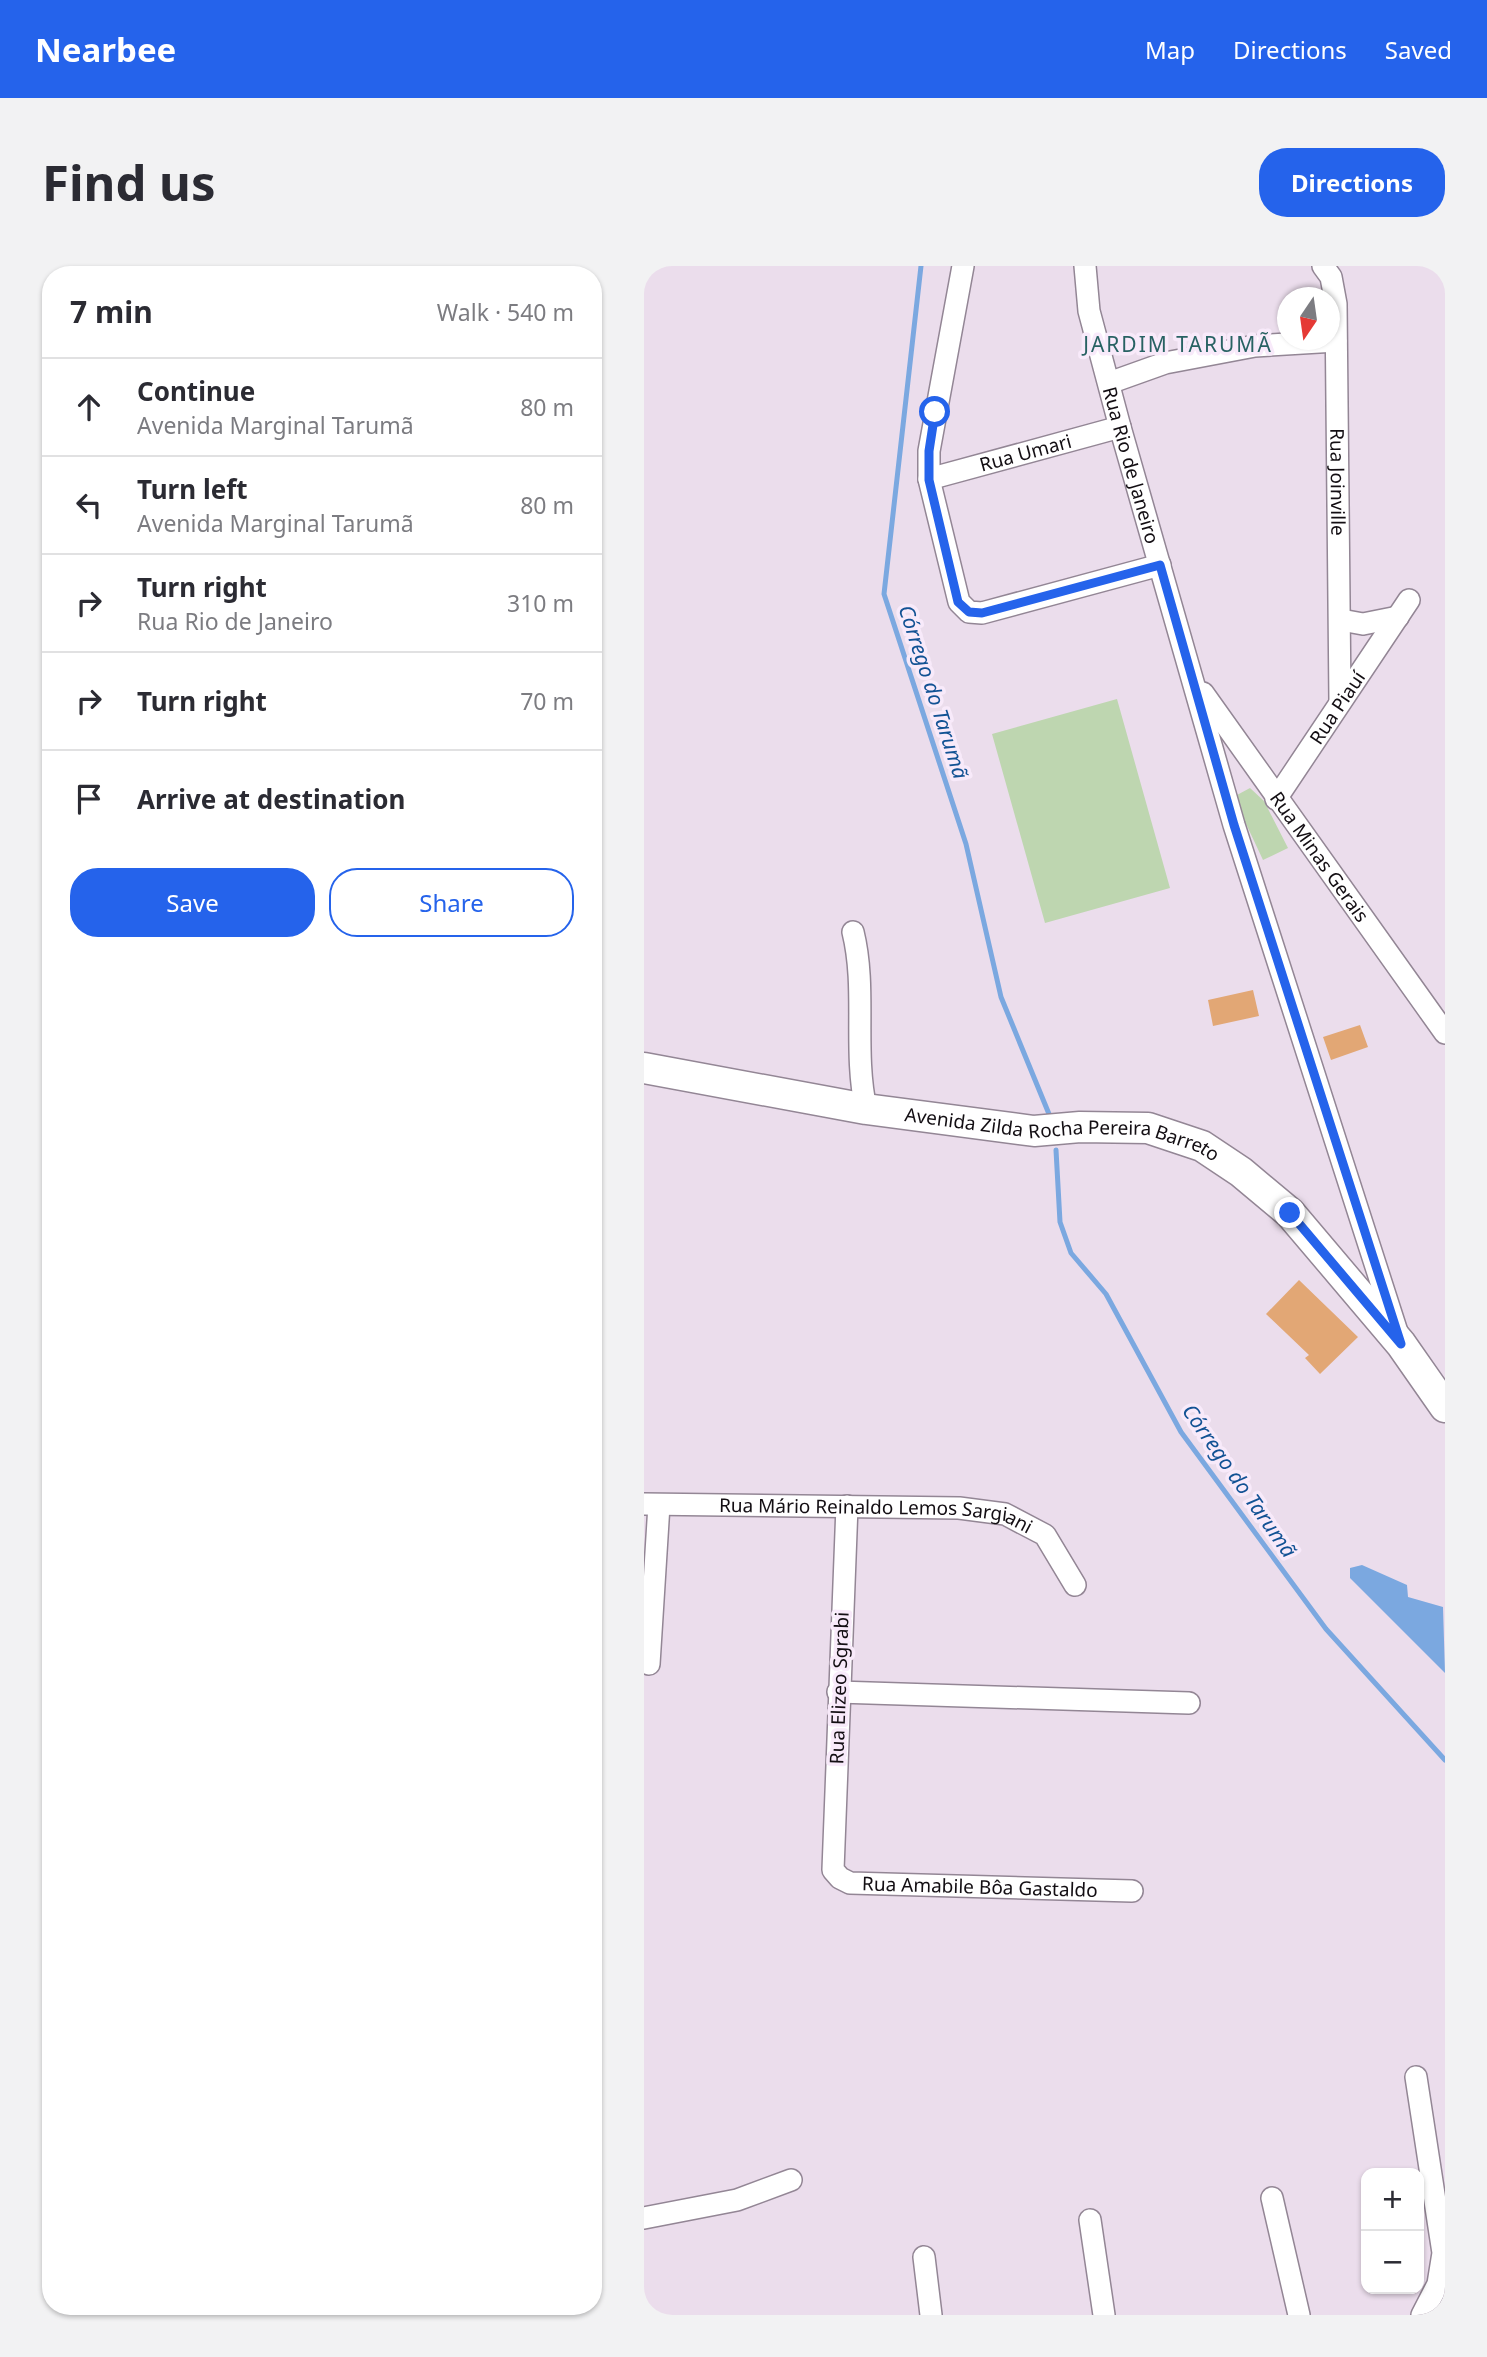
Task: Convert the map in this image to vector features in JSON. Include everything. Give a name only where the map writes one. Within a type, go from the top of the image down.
[{"type":"street","points":[[963,266],[929,451],[929,480],[958,602],[969,612],[982,613],[1160,565]]},
{"type":"street","name":"Rua Rio de Janeiro","points":[[1085,266],[1089,311],[1119,427],[1234,825],[1401,1344]]},
{"type":"street","name":"Rua Joinville","points":[[1323,266],[1331,277],[1333,287]]},
{"type":"street","points":[[1109,383],[1178,360],[1277,345]]},
{"type":"street","name":"Rua Joinville","points":[[1336,350],[1340,701]]},
{"type":"street","name":"Rua Umari","points":[[929,480],[1119,427]]},
{"type":"street","name":"Rua Piauí","points":[[1276,799],[1404,609],[1363,624],[1341,620]]},
{"type":"street","name":"Rua Minas Gerais","points":[[1194,680],[1276,799],[1445,1033]]},
{"type":"street","points":[[853,932],[859,967],[859,1079],[866,1109]]},
{"type":"street","name":"Avenida Zilda Rocha Pereira Barreto","points":[[644,1068],[866,1109],[1034,1130],[1080,1127],[1148,1128],[1202,1146],[1241,1172],[1290,1213],[1401,1344],[1445,1407]]},
{"type":"street","points":[[649,1664],[651,1505]]},
{"type":"street","name":"Rua Mário Reinaldo Lemos Sargiani","points":[[651,1505],[959,1508],[1005,1514],[1045,1535],[1075,1585]]},
{"type":"street","name":"Rua Elizeo Sgrabi","points":[[833,1870],[847,1506]]},
{"type":"street","points":[[838,1692],[1189,1703]]},
{"type":"street","name":"Rua Amabile Bôa Gastaldo","points":[[833,1870],[839,1878],[850,1883],[1132,1891]]},
{"type":"street","points":[[1416,2077],[1443,2253],[1438,2284],[1422,2315]]},
{"type":"street","points":[[644,2218],[737,2200],[791,2180]]},
{"type":"street","points":[[1272,2198],[1299,2315]]},
{"type":"street","points":[[1090,2220],[1104,2315]]},
{"type":"street","points":[[924,2257],[931,2315]]},
{"type":"green space","points":[[1117,699],[1170,888],[1045,923],[992,734]]},
{"type":"green space","points":[[1250,788],[1264,801],[1288,848],[1263,860],[1240,811],[1237,795]]},
{"type":"water","points":[[1362,1565],[1407,1585],[1408,1597],[1443,1607],[1445,1673],[1350,1578],[1350,1568]]},
{"type":"building","points":[[1253,990],[1259,1016],[1213,1026],[1208,1000]]},
{"type":"building","points":[[1360,1025],[1368,1047],[1331,1060],[1323,1037]]},
{"type":"building","points":[[1299,1280],[1358,1337],[1320,1374],[1305,1358],[1309,1355],[1266,1314]]},
{"type":"waterway","name":"Córrego do Tarumã","points":[[921,266],[884,594],[966,844],[1001,997],[1049,1114]]},
{"type":"waterway","name":"Córrego do Tarumã","points":[[1056,1150],[1060,1222],[1071,1253],[1106,1294],[1181,1432],[1326,1629],[1445,1760]]},
{"type":"district","name":"JARDIM TARUMÃ","points":[[1178,345]]},
{"type":"route","points":[[935,412],[929,451],[929,480],[958,602],[969,612],[982,613],[1160,565],[1234,825],[1401,1344],[1290,1213]]}]
